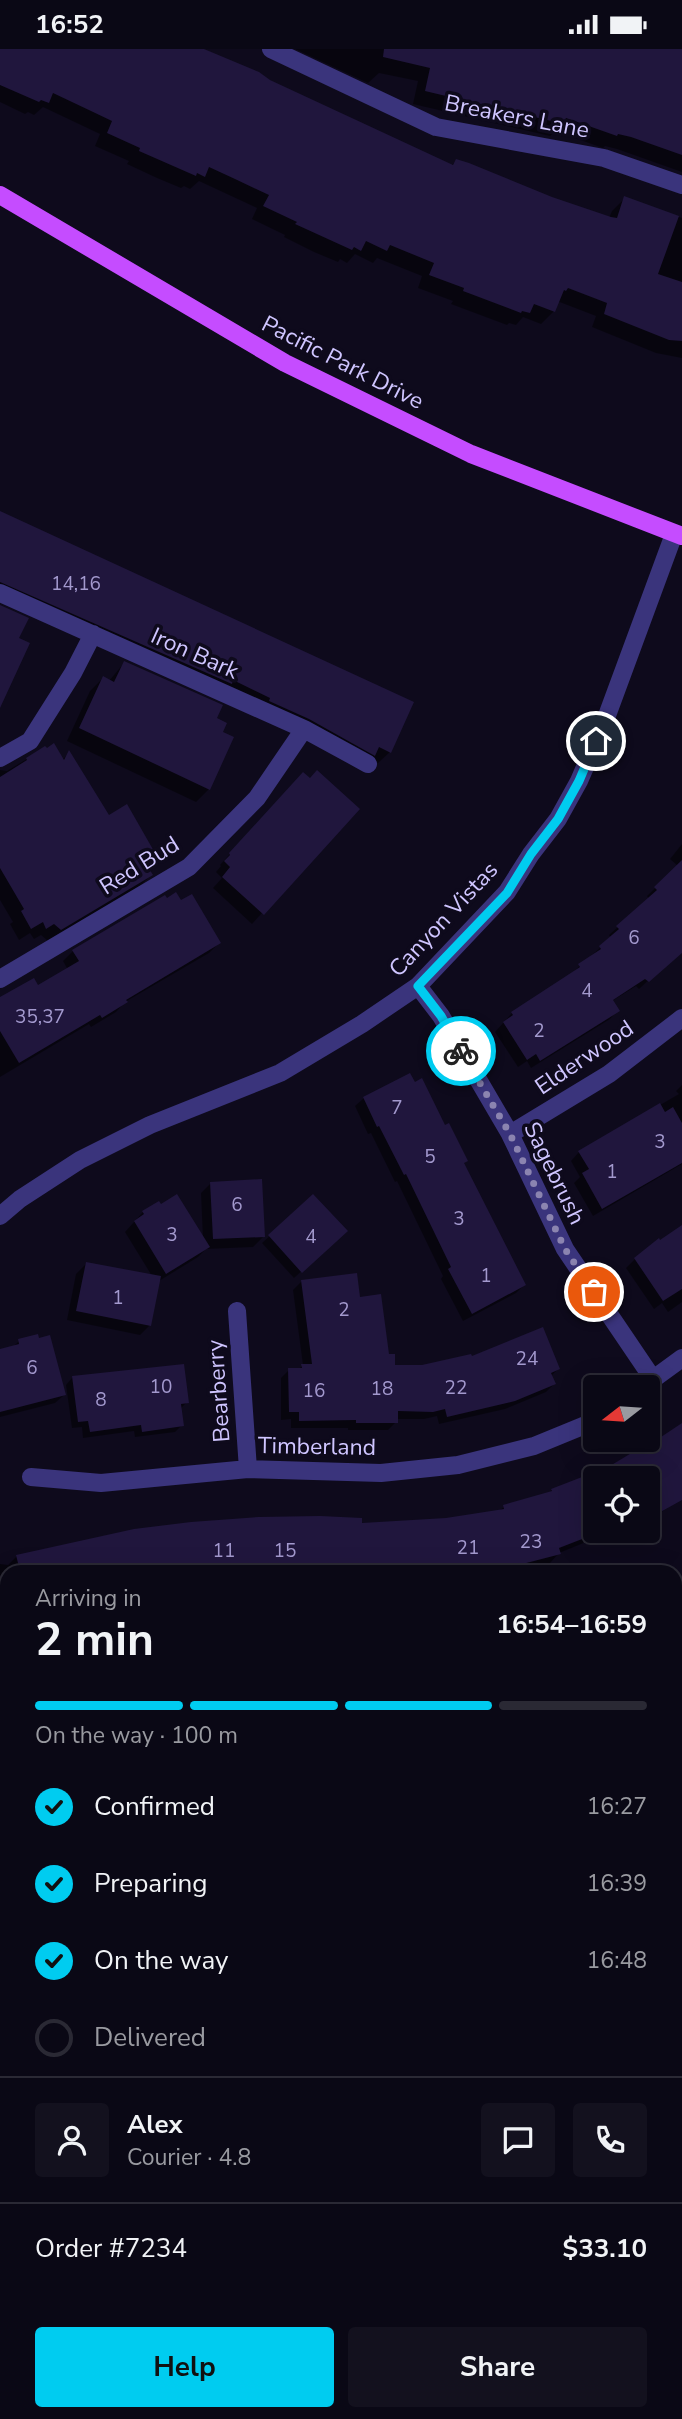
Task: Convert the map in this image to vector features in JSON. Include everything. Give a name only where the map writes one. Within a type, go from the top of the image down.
[{"type":"main road","name":"Pacific Park Drive","points":[[0,195],[285,363],[471,454],[678,535]]},
{"type":"street","name":"Breakers Lane","points":[[271,49],[436,127],[604,158],[682,185]]},
{"type":"street","name":"Canyon Vistas","points":[[0,1216],[20,1199],[80,1160],[150,1125],[280,1073],[362,1024],[418,986],[507,893],[531,854],[558,819],[579,781],[605,721],[678,535]]},
{"type":"street","name":"Iron Bark","points":[[0,593],[304,729],[368,764]]},
{"type":"street","points":[[0,758],[30,741],[73,673],[93,634]]},
{"type":"street","name":"Red Bud","points":[[0,979],[189,867],[257,798],[304,729]]},
{"type":"street","name":"Sagebrush","points":[[418,986],[441,1016],[510,1134],[565,1249],[642,1375]]},
{"type":"street","name":"Elderwood","points":[[510,1134],[609,1074],[682,1018]]},
{"type":"street","name":"Bearberry","points":[[237,1311],[248,1469]]},
{"type":"street","points":[[658,1375],[682,1358]]},
{"type":"street","name":"Timberland","points":[[31,1477],[101,1483],[248,1469],[381,1473],[458,1465],[534,1446],[583,1426]]},
{"type":"building","points":[[0,49],[204,49],[259,72],[270,80],[453,165],[456,159],[469,163],[552,197],[611,217],[617,218],[624,196],[679,216],[658,274],[682,282],[682,341],[669,340],[604,314],[607,303],[568,288],[564,290],[555,312],[534,304],[530,313],[521,313],[429,275],[434,263],[390,245],[387,251],[366,241],[361,251],[354,247],[352,250],[263,206],[269,195],[235,179],[209,167],[205,177],[197,173],[196,176],[139,151],[140,148],[107,133],[112,121],[53,93],[49,103],[41,100],[39,102],[0,85]]},
{"type":"building","points":[[384,49],[682,49],[682,155],[566,118],[564,124],[425,91],[430,68],[383,57]]},
{"type":"building","points":[[0,511],[414,702],[391,753],[379,747],[375,756],[233,680],[232,684],[0,582]]},
{"type":"building","points":[[0,605],[29,618],[19,638],[30,643],[0,708]]},
{"type":"building","points":[[124,661],[223,705],[217,718],[227,723],[223,732],[234,737],[210,790],[79,728],[103,676],[114,682]]},
{"type":"building","points":[[54,743],[64,760],[69,750],[109,815],[127,804],[155,853],[143,859],[153,875],[61,930],[54,924],[46,929],[43,922],[31,929],[21,911],[24,909],[0,868],[0,777],[45,746],[47,748]]},
{"type":"building","points":[[317,770],[360,809],[264,915],[222,877],[230,867],[224,861],[303,772],[310,778]]},
{"type":"building","points":[[682,860],[682,953],[649,982],[645,979],[613,1000],[620,1011],[540,1061],[536,1054],[527,1060],[503,1022],[513,1015],[511,1012],[580,967],[578,964],[601,949],[599,946],[619,929],[616,926],[657,890],[654,887]]},
{"type":"building","points":[[176,892],[181,900],[192,894],[221,943],[126,1000],[128,1002],[102,1018],[100,1015],[19,1063],[0,1031],[0,997],[34,978],[38,985],[79,961],[72,950],[165,895],[167,898]]},
{"type":"building","points":[[410,1073],[415,1082],[422,1078],[445,1125],[449,1123],[468,1161],[464,1163],[526,1285],[472,1314],[448,1269],[451,1267],[406,1174],[404,1175],[379,1126],[377,1127],[363,1097]]},
{"type":"building","points":[[660,1103],[665,1112],[673,1107],[682,1123],[682,1163],[602,1209],[582,1173],[589,1169],[578,1151]]},
{"type":"building","points":[[262,1179],[265,1237],[213,1239],[210,1182]]},
{"type":"building","points":[[177,1194],[210,1247],[166,1274],[134,1221],[144,1214],[142,1211]]},
{"type":"building","points":[[313,1194],[348,1231],[302,1273],[268,1235]]},
{"type":"building","points":[[682,1225],[682,1289],[663,1301],[634,1258],[659,1238],[660,1240]]},
{"type":"building","points":[[86,1262],[161,1276],[151,1326],[76,1311]]},
{"type":"building","points":[[357,1273],[360,1297],[381,1294],[389,1354],[395,1354],[395,1365],[422,1365],[471,1354],[472,1356],[543,1327],[560,1369],[551,1373],[556,1384],[515,1401],[447,1417],[445,1409],[433,1412],[398,1411],[398,1423],[356,1423],[356,1420],[299,1421],[299,1412],[289,1412],[288,1368],[302,1368],[301,1364],[312,1364],[301,1280]]},
{"type":"building","points":[[38,1334],[39,1338],[50,1335],[66,1395],[0,1412],[0,1349],[19,1344],[18,1339]]},
{"type":"building","points":[[184,1364],[189,1403],[181,1404],[184,1426],[142,1432],[141,1425],[90,1432],[88,1421],[78,1422],[72,1376]]},
{"type":"building","points":[[682,1423],[682,1500],[660,1512],[660,1466],[610,1466],[631,1453],[660,1453],[660,1438]]},
{"type":"building","points":[[583,1477],[583,1539],[559,1548],[561,1554],[518,1565],[18,1565],[16,1555],[134,1529],[191,1522],[320,1516],[362,1518],[362,1523],[446,1518],[504,1509],[503,1505],[552,1491],[551,1489]]},
{"type":"way so far","points":[[461,1051],[510,1134],[565,1249],[594,1292]]},
{"type":"route","points":[[461,1051],[441,1016],[418,986],[507,893],[531,854],[558,819],[579,781],[596,741]]}]
